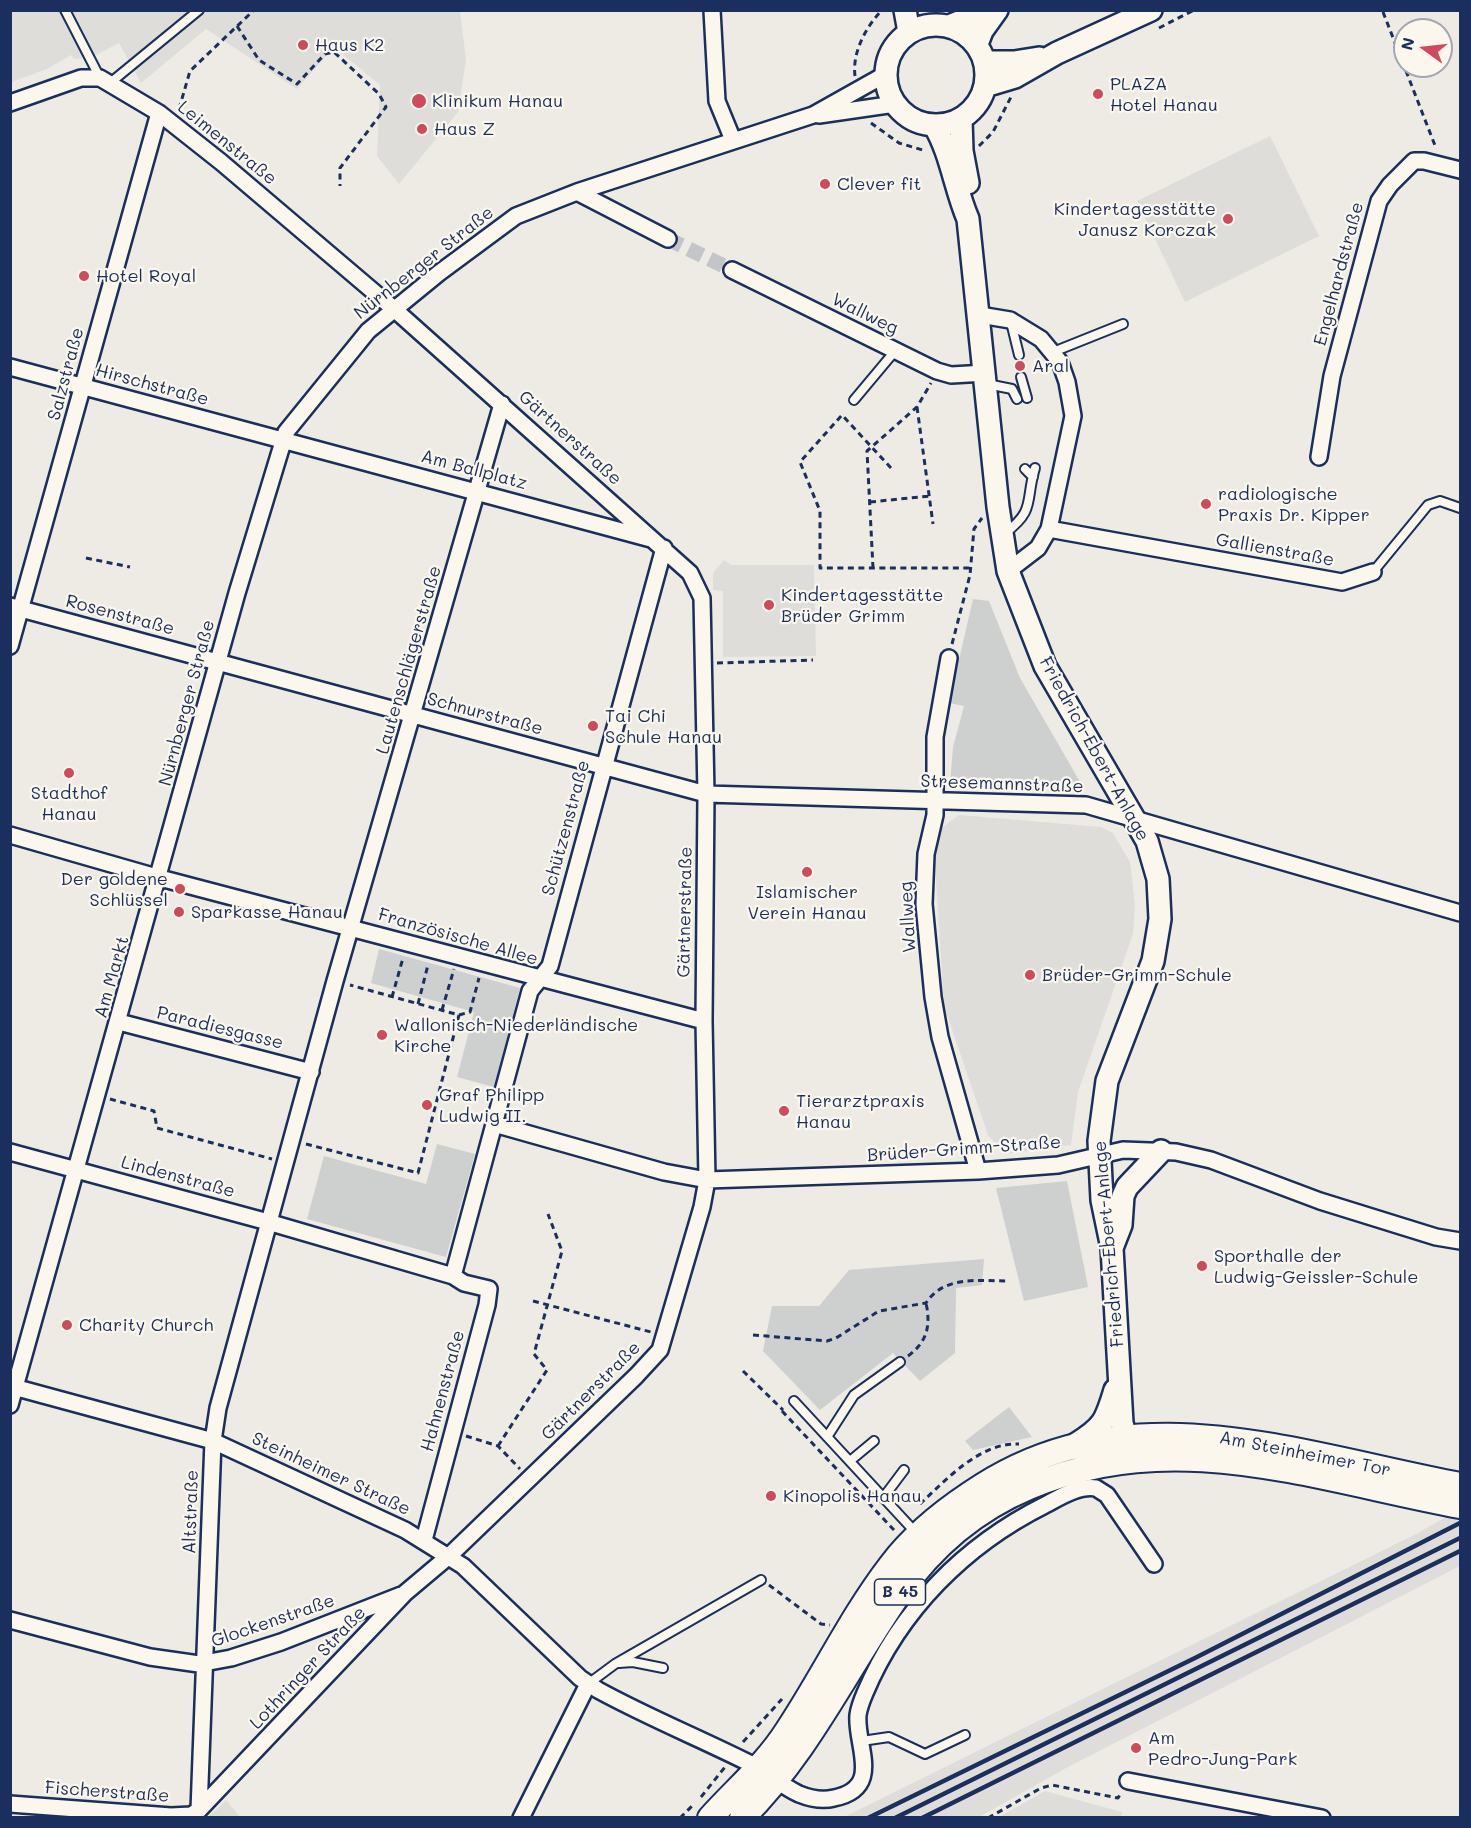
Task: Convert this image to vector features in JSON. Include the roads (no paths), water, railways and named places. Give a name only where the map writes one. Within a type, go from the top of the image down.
[{"type":"main road","points":[[905,10],[909,32]]},
{"type":"main road","points":[[976,10],[969,18],[936,20],[909,32],[890,55],[885,74],[889,92],[895,104],[912,120],[934,126],[961,119],[977,104],[986,86],[981,53],[982,31],[997,10]]},
{"type":"main road","points":[[986,86],[1014,77],[1057,53],[1151,10]]},
{"type":"main road","points":[[936,20],[966,33],[981,53],[1023,61],[1057,53]]},
{"type":"main road","points":[[961,119],[962,151],[969,189],[968,219]]},
{"type":"main road","name":"Friedrich-Ebert-Anlage","points":[[934,126],[941,136],[957,193],[968,219],[980,315],[998,507],[1008,571],[1045,666],[1147,841],[1158,879],[1160,919],[1153,961],[1107,1081],[1101,1113],[1102,1200],[1112,1248],[1119,1375],[1128,1448]]},
{"type":"main road","points":[[1112,1248],[1121,1225],[1123,1196],[1127,1187],[1161,1151]]},
{"type":"main road","points":[[1073,1445],[1098,1430],[1106,1419],[1119,1375]]},
{"type":"main road","name":"Am Steinheimer Tor","points":[[742,1818],[767,1775],[786,1732],[853,1622],[891,1565],[913,1540],[945,1510],[1003,1472],[1073,1445],[1128,1448],[1187,1458],[1237,1462],[1447,1489],[1461,1506]]},
{"type":"main road","name":"Am Steinheimer Tor","points":[[710,1818],[767,1775],[823,1716],[899,1593],[952,1532],[980,1511],[1048,1478],[1087,1467],[1128,1448]]},
{"type":"street","points":[[712,10],[717,101],[734,140]]},
{"type":"street","name":"Nürnberger Straße","points":[[160,878],[283,440],[295,419],[353,347],[394,309],[510,220],[529,209],[813,115],[885,74]]},
{"type":"street","points":[[10,103],[81,78],[105,80]]},
{"type":"street","name":"Leimenstraße","points":[[105,80],[174,124],[394,309]]},
{"type":"street","points":[[813,115],[895,104]]},
{"type":"street","name":"Salzstraße","points":[[10,646],[16,607],[82,387],[159,113]]},
{"type":"street","name":"Engelhardstraße","points":[[1319,457],[1332,376],[1379,201],[1414,161],[1441,164],[1461,170]]},
{"type":"street","points":[[577,192],[668,239]]},
{"type":"street","name":"Wallweg","points":[[732,270],[937,371],[951,375],[986,378]]},
{"type":"street","name":"Gärtnerstraße","points":[[394,309],[690,573],[697,583],[702,598],[706,794],[704,1021],[707,1180],[702,1208],[660,1350],[449,1556]]},
{"type":"street","points":[[980,315],[1010,320],[1041,339],[1053,352],[1067,381],[1073,416],[1049,529],[1038,548],[1008,571]]},
{"type":"street","name":"Hirschstraße","points":[[10,367],[283,440]]},
{"type":"street","name":"Lautenschlägerstraße","points":[[352,927],[502,404]]},
{"type":"street","name":"Am Ballplatz","points":[[283,440],[477,490],[659,544]]},
{"type":"street","name":"Gallienstraße","points":[[1049,529],[1342,582],[1373,572]]},
{"type":"street","name":"Schützenstraße","points":[[541,978],[550,966],[659,544]]},
{"type":"street","name":"Rosenstraße","points":[[16,607],[219,662]]},
{"type":"street","name":"Wallweg","points":[[949,658],[935,737],[935,815],[926,854],[924,904],[933,997],[940,1037],[978,1171]]},
{"type":"street","name":"Schnurstraße","points":[[219,662],[706,794]]},
{"type":"street","name":"Stresemannstraße","points":[[706,794],[1086,805],[1461,913]]},
{"type":"street","points":[[10,835],[160,878],[352,927]]},
{"type":"street","name":"Am Markt","points":[[10,1405],[13,1386],[99,1096],[160,878]]},
{"type":"street","name":"Französische Allee","points":[[268,1222],[276,1203],[335,981],[352,927],[541,978],[530,991],[453,1276]]},
{"type":"street","points":[[541,978],[704,1021]]},
{"type":"street","name":"Paradiesgasse","points":[[119,1022],[311,1072]]},
{"type":"street","name":"Brüder-Grimm-Straße","points":[[494,1124],[664,1172],[707,1180],[978,1171],[1058,1165],[1100,1153],[1123,1150],[1161,1151],[1211,1160],[1320,1201],[1436,1237],[1461,1241]]},
{"type":"street","points":[[10,1152],[77,1170]]},
{"type":"street","name":"Lindenstraße","points":[[77,1170],[268,1222]]},
{"type":"street","points":[[268,1222],[453,1276]]},
{"type":"street","name":"Altstraße","points":[[199,1810],[213,1441],[221,1396],[268,1222]]},
{"type":"street","name":"Hahnenstraße","points":[[424,1540],[487,1305],[489,1289],[464,1282],[453,1276]]},
{"type":"street","name":"Steinheimer Straße","points":[[13,1386],[213,1441],[424,1540],[449,1556],[498,1597],[588,1684],[767,1775]]},
{"type":"street","points":[[767,1775],[809,1797],[834,1798],[855,1788],[864,1773],[858,1715],[860,1704],[873,1675],[895,1639],[934,1586],[955,1563],[1002,1528],[1066,1494],[1096,1488],[1107,1495],[1154,1564]]},
{"type":"street","name":"Lothringer Straße","points":[[199,1810],[405,1593],[449,1556]]},
{"type":"street","name":"Glockenstraße","points":[[10,1620],[150,1658],[184,1664],[205,1663],[231,1658],[281,1642],[405,1593]]},
{"type":"street","points":[[520,1818],[588,1684]]},
{"type":"street","points":[[1128,1781],[1313,1817]]},
{"type":"street","name":"Fischerstraße","points":[[10,1804],[183,1816],[199,1810]]},
{"type":"lane","points":[[64,10],[105,80],[199,10]]},
{"type":"lane","points":[[1010,320],[1019,355]]},
{"type":"lane","points":[[1053,352],[1124,324]]},
{"type":"lane","points":[[854,400],[895,351]]},
{"type":"lane","points":[[986,378],[1027,396],[1021,377]]},
{"type":"lane","points":[[1012,389],[1017,399]]},
{"type":"lane","points":[[1002,536],[1023,520],[1028,508],[1035,468]]},
{"type":"lane","points":[[1025,469],[1032,477]]},
{"type":"lane","name":"Gallienstraße","points":[[1373,572],[1428,505],[1440,501],[1461,508]]},
{"type":"lane","points":[[827,1437],[854,1395],[900,1362]]},
{"type":"lane","points":[[794,1401],[883,1498],[913,1540]]},
{"type":"lane","points":[[850,1461],[874,1441]]},
{"type":"lane","points":[[883,1498],[904,1470]]},
{"type":"lane","points":[[588,1684],[615,1664],[761,1580]]},
{"type":"lane","points":[[615,1664],[633,1662],[663,1668]]},
{"type":"lane","points":[[862,1741],[889,1737],[925,1754],[965,1735]]},
{"type":"tunnel","points":[[668,239],[732,270]]},
{"type":"railway","points":[[868,1818],[1195,1658],[1460,1523]]},
{"type":"railway","points":[[895,1818],[1460,1538]]},
{"type":"railway","points":[[922,1818],[1460,1551]]},
{"type":"place","name":"Haus K2","points":[[303,45]]},
{"type":"place","name":"PLAZA Hotel Hanau","points":[[1098,94]]},
{"type":"place","name":"Klinikum Hanau","points":[[419,101]]},
{"type":"place","name":"Haus Z","points":[[422,129]]},
{"type":"place","name":"Clever fit","points":[[825,184]]},
{"type":"place","name":"Kindertagesstätte Janusz Korczak","points":[[1228,219]]},
{"type":"place","name":"Hotel Royal","points":[[84,276]]},
{"type":"place","name":"Aral","points":[[1020,366]]},
{"type":"place","name":"radiologische Praxis Dr. Kipper","points":[[1206,504]]},
{"type":"place","name":"Kindertagesstätte Brüder Grimm","points":[[769,605]]},
{"type":"place","name":"Tai Chi Schule Hanau","points":[[593,726]]},
{"type":"place","name":"Stadthof Hanau","points":[[69,773]]},
{"type":"place","name":"Islamischer Verein Hanau","points":[[807,872]]},
{"type":"place","name":"Der goldene Schlüssel","points":[[180,889]]},
{"type":"place","name":"Sparkasse Hanau","points":[[179,912]]},
{"type":"place","name":"Brüder-Grimm-Schule","points":[[1030,975]]},
{"type":"place","name":"Wallonisch-Niederländische Kirche","points":[[382,1035]]},
{"type":"place","name":"Graf Philipp Ludwig II.","points":[[427,1105]]},
{"type":"place","name":"Tierarztpraxis Hanau","points":[[784,1111]]},
{"type":"place","name":"Sporthalle der Ludwig-Geissler-Schule","points":[[1202,1266]]},
{"type":"place","name":"Charity Church","points":[[67,1325]]},
{"type":"place","name":"Kinopolis Hanau","points":[[771,1496]]},
{"type":"place","name":"Am Pedro-Jung-Park","points":[[1136,1748]]}]
